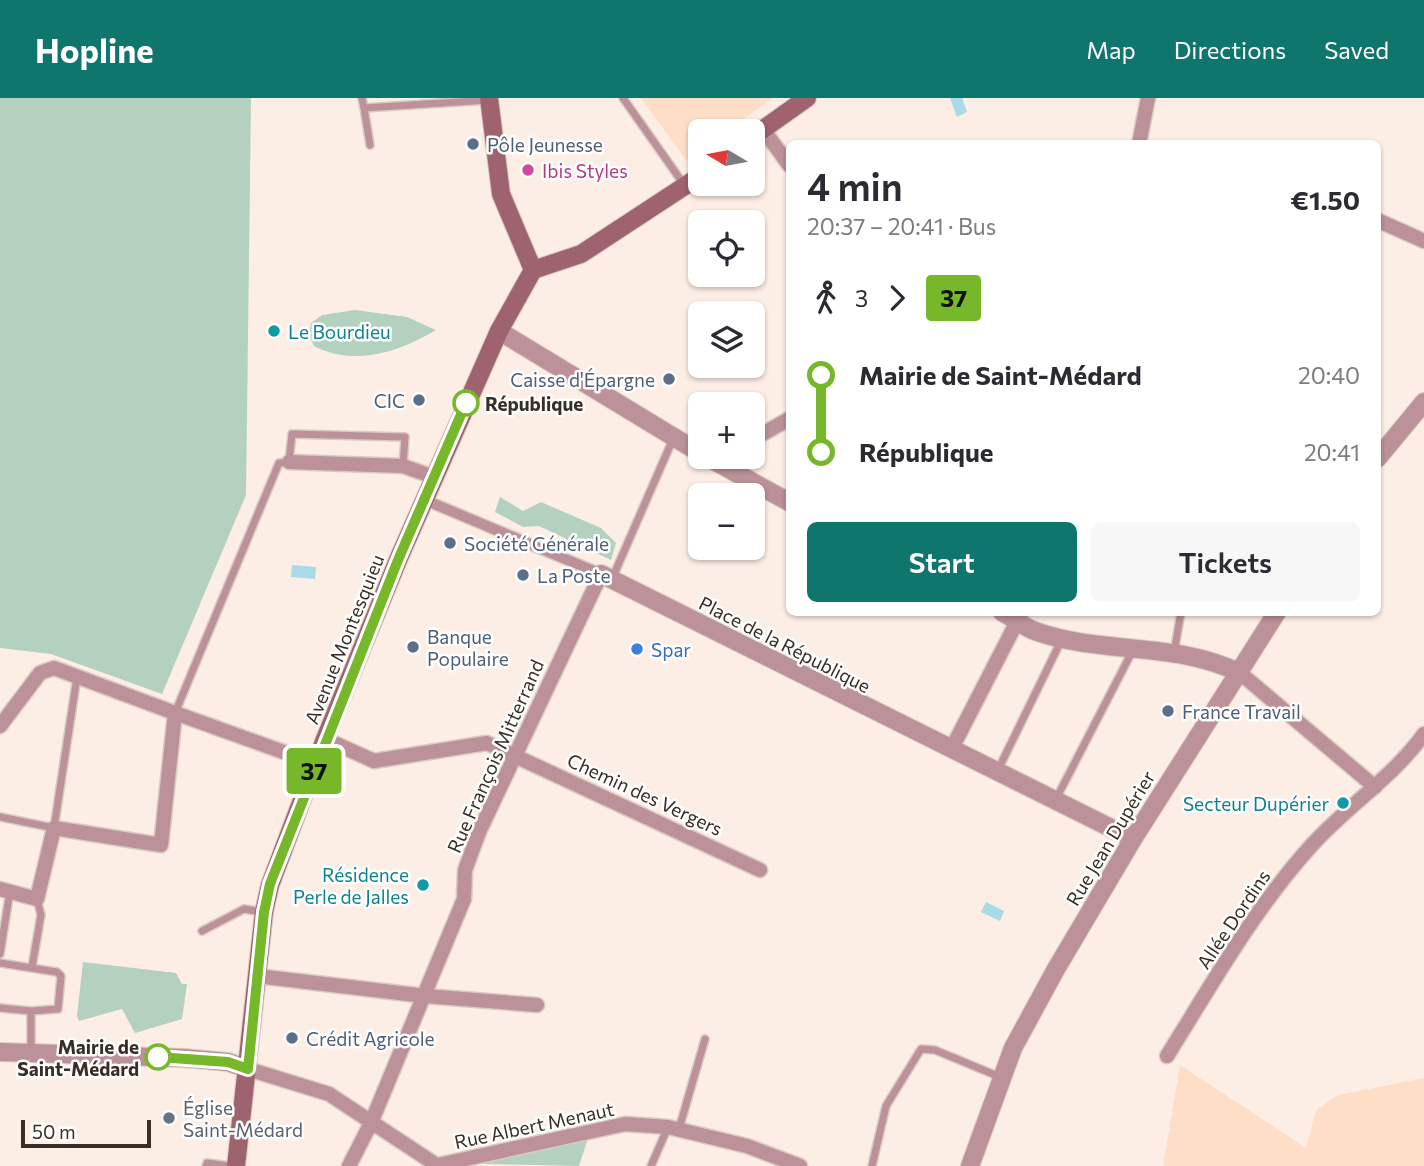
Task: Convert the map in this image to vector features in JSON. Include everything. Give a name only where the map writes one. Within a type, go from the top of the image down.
[{"type":"main road","points":[[765,128],[807,98]]},
{"type":"main road","points":[[489,99],[501,194],[533,270],[581,254],[688,184]]},
{"type":"main road","name":"Avenue Montesquieu","points":[[236,1166],[264,912],[270,884],[433,477],[499,331],[533,270]]},
{"type":"street","points":[[1140,140],[1148,98]]},
{"type":"street","points":[[765,140],[786,162]]},
{"type":"street","points":[[1381,222],[1424,241]]},
{"type":"street","points":[[499,331],[688,444]]},
{"type":"street","points":[[1381,453],[1424,402]]},
{"type":"street","points":[[765,433],[786,421]]},
{"type":"street","points":[[289,462],[403,466],[433,477]]},
{"type":"street","points":[[733,469],[786,500]]},
{"type":"street","points":[[425,500],[606,577]]},
{"type":"street","name":"Place de la République","points":[[606,577],[1133,839]]},
{"type":"street","name":"Rue François Mitterrand","points":[[349,1166],[371,1123],[464,899],[465,870],[474,845],[514,754],[606,577]]},
{"type":"street","points":[[951,750],[1014,616]]},
{"type":"street","points":[[1015,616],[1033,630],[1063,638],[1220,663],[1240,673],[1375,787]]},
{"type":"street","name":"Rue Jean Dupérier","points":[[970,1166],[1001,1077],[1056,969],[1133,839],[1275,616]]},
{"type":"street","points":[[0,726],[40,673],[54,668],[317,764]]},
{"type":"street","points":[[5,890],[37,899],[54,828],[161,845],[175,713]]},
{"type":"street","name":"Allée Dordins","points":[[1167,1056],[1266,898],[1313,844],[1408,756],[1424,734]]},
{"type":"street","name":"Chemin des Vergers","points":[[326,739],[373,761],[487,743],[760,870]]},
{"type":"street","points":[[257,976],[425,996],[537,1005]]},
{"type":"street","points":[[0,1052],[228,1062],[329,1094],[438,1166]]},
{"type":"street","name":"Rue Jean Dupérier","points":[[983,1166],[995,1095]]},
{"type":"street","name":"Rue Albert Menaut","points":[[438,1166],[590,1129],[625,1124],[673,1129],[747,1146],[800,1166]]},
{"type":"lane","points":[[362,98],[370,145]]},
{"type":"lane","points":[[623,98],[688,175]]},
{"type":"lane","points":[[364,108],[489,99]]},
{"type":"lane","points":[[175,713],[279,463],[289,462],[292,433],[405,437],[403,466]]},
{"type":"lane","points":[[606,577],[674,437]]},
{"type":"lane","points":[[1174,654],[1180,616]]},
{"type":"lane","points":[[997,773],[1063,638]]},
{"type":"lane","points":[[1055,802],[1134,649]]},
{"type":"lane","points":[[0,817],[54,828],[77,677]]},
{"type":"lane","points":[[0,954],[5,890]]},
{"type":"lane","points":[[32,967],[41,915],[37,899]]},
{"type":"lane","points":[[202,931],[244,909],[264,912]]},
{"type":"lane","points":[[0,963],[57,972],[61,976],[58,1009],[31,1011],[0,1008]]},
{"type":"lane","points":[[30,1052],[31,1011]]},
{"type":"lane","points":[[651,1166],[673,1129],[705,1039]]},
{"type":"lane","points":[[872,1166],[886,1105],[921,1049],[935,1050],[1001,1077]]},
{"type":"lane","points":[[206,1166],[206,1163],[229,1166]]},
{"type":"shaded area","points":[[641,98],[773,98],[743,119],[688,119],[686,160]]},
{"type":"shaded area","points":[[1180,1065],[1306,1148],[1316,1110],[1338,1095],[1424,1078],[1424,1166],[1163,1166]]},
{"type":"green space","points":[[0,98],[251,98],[246,495],[162,694],[51,654],[0,648]]},
{"type":"green space","points":[[355,310],[407,317],[436,330],[407,345],[376,354],[345,355],[314,346],[309,335],[311,323],[322,315]]},
{"type":"green space","points":[[500,497],[523,511],[541,502],[601,528],[616,543],[611,560],[539,526],[523,527],[495,512]]},
{"type":"green space","points":[[83,962],[176,973],[182,984],[187,984],[182,1019],[135,1033],[122,1009],[79,1021],[77,1016]]},
{"type":"green space","points":[[589,1135],[579,1166],[483,1162]]},
{"type":"water","points":[[950,98],[962,98],[967,112],[957,117]]},
{"type":"water","points":[[292,565],[316,567],[315,579],[291,577]]},
{"type":"water","points":[[986,902],[1004,911],[1000,921],[981,912]]},
{"type":"bus line","name":"37","points":[[158,1057],[228,1062],[248,1069],[264,912],[270,884],[398,560],[466,403]]},
{"type":"place","name":"Pôle Jeunesse","points":[[473,144]]},
{"type":"place","name":"Ibis Styles","points":[[528,170]]},
{"type":"place","name":"Le Bourdieu","points":[[274,331]]},
{"type":"place","name":"Caisse d'Épargne","points":[[669,379]]},
{"type":"place","name":"CIC","points":[[419,400]]},
{"type":"place","name":"République","points":[[466,403]]},
{"type":"place","name":"Société Générale","points":[[450,543]]},
{"type":"place","name":"La Poste","points":[[523,575]]},
{"type":"place","name":"Banque Populaire","points":[[413,647]]},
{"type":"place","name":"Spar","points":[[637,649]]},
{"type":"place","name":"France Travail","points":[[1168,711]]},
{"type":"place","name":"Secteur Dupérier","points":[[1343,803]]},
{"type":"place","name":"Résidence Perle de Jalles","points":[[423,885]]},
{"type":"place","name":"Crédit Agricole","points":[[292,1038]]},
{"type":"place","name":"Mairie de Saint-Médard","points":[[158,1057]]},
{"type":"place","name":"Église Saint-Médard","points":[[169,1118]]}]
